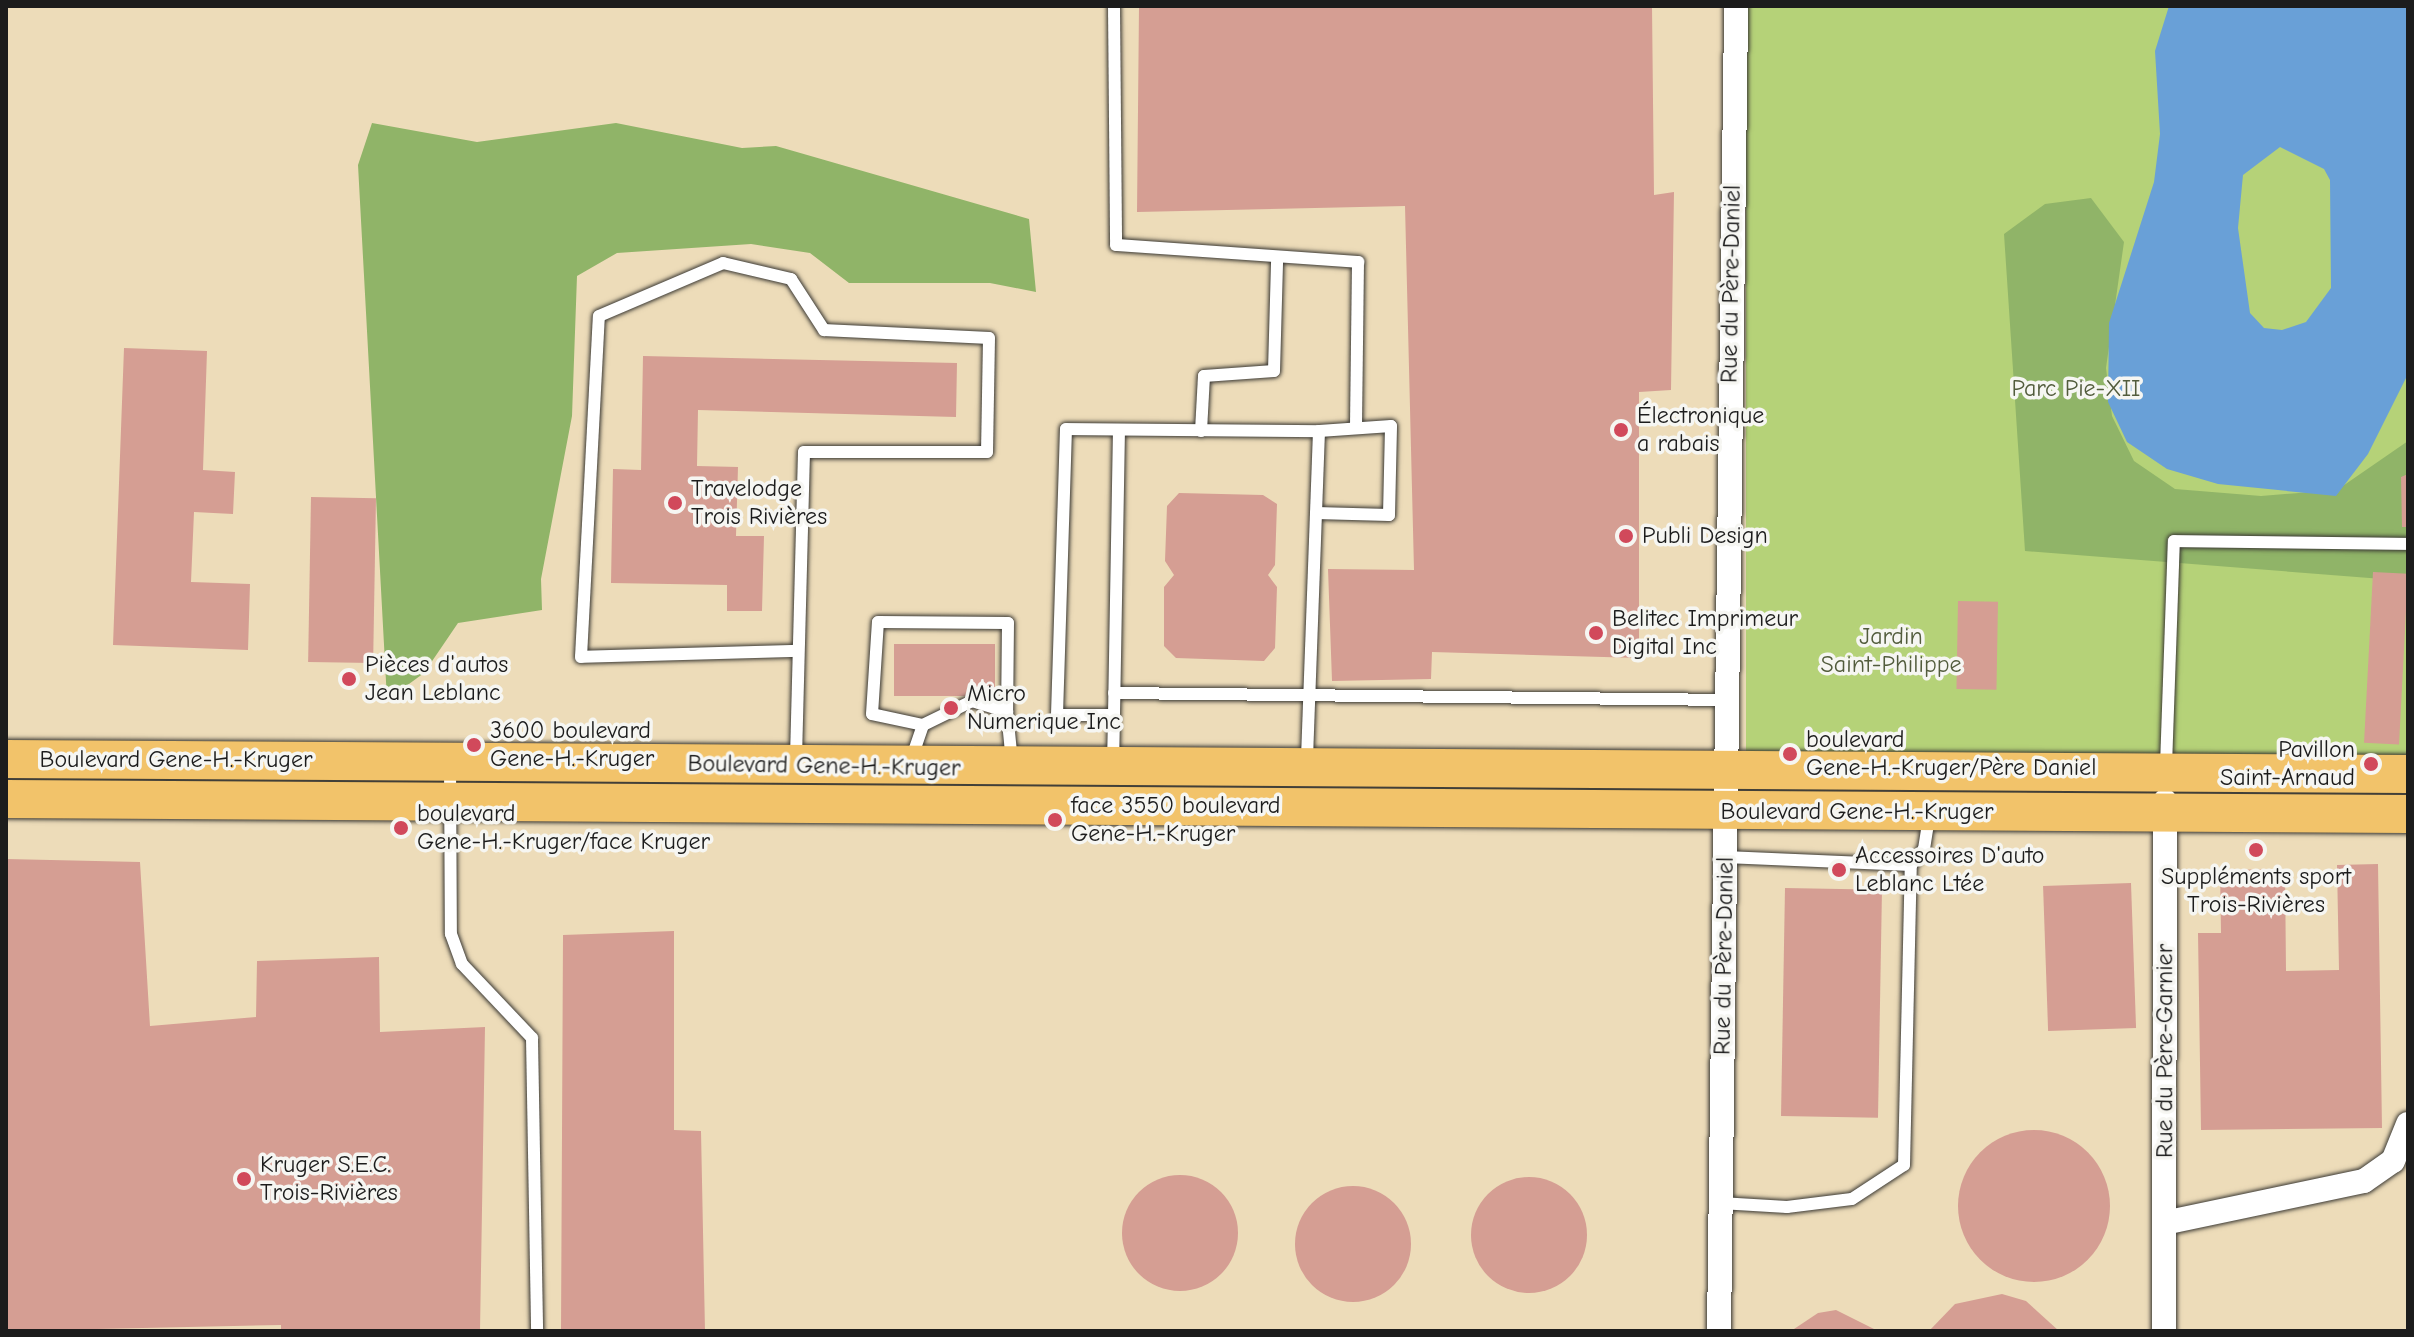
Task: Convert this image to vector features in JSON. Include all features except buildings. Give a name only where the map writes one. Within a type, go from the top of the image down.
[{"type":"main road","name":"Boulevard Gene-H.-Kruger","points":[[6,759],[450,762],[800,786],[1306,811],[2408,814]]},
{"type":"main road","name":"Boulevard Gene-H.-Kruger","points":[[6,799],[448,803],[800,786],[909,766],[1726,773],[2166,771],[2408,774]]},
{"type":"street","name":"Rue du Père-Daniel","points":[[1719,1331],[1736,6]]},
{"type":"street","points":[[1306,770],[1306,811]]},
{"type":"street","name":"Rue du Père-Garnier","points":[[2164,1331],[2166,771]]},
{"type":"street","points":[[2164,1223],[2364,1181],[2393,1161],[2408,1124]]},
{"type":"lane","points":[[1114,6],[1116,245],[1277,261],[1358,262],[1356,427]]},
{"type":"lane","points":[[1201,431],[1204,376],[1274,371],[1277,261]]},
{"type":"lane","points":[[794,651],[581,657],[599,316],[723,263],[791,279],[824,330],[989,338],[987,452],[804,452],[794,651],[800,786]]},
{"type":"lane","points":[[1114,715],[1057,715],[1066,429],[1319,431],[1391,426],[1389,515],[1316,513]]},
{"type":"lane","points":[[1113,768],[1119,431]]},
{"type":"lane","points":[[1306,770],[1319,431]]},
{"type":"lane","points":[[2166,771],[2174,541],[2408,544]]},
{"type":"lane","points":[[1007,712],[972,701],[923,725],[872,714],[878,622],[1008,623],[1007,712],[1012,767]]},
{"type":"lane","points":[[1114,693],[1727,700]]},
{"type":"lane","points":[[909,766],[923,725]]},
{"type":"lane","points":[[450,762],[451,934],[462,964],[532,1038],[537,1331]]},
{"type":"lane","points":[[1720,1203],[1787,1207],[1852,1199],[1904,1165],[1911,865],[1924,849],[1929,813]]},
{"type":"lane","points":[[1725,857],[1911,865]]},
{"type":"green space","name":"Parc Pie-XII","points":[[1746,6],[2408,6],[2408,778],[1746,778]]},
{"type":"green space","points":[[372,123],[477,142],[616,123],[742,148],[776,146],[1029,219],[1036,292],[990,283],[849,283],[810,253],[751,244],[617,253],[577,276],[572,416],[541,579],[542,610],[458,623],[424,673],[387,700],[358,165]]},
{"type":"green space","points":[[2091,198],[2124,242],[2106,368],[2112,416],[2134,461],[2175,489],[2261,496],[2337,490],[2408,441],[2408,581],[2025,551],[2004,234],[2045,204]]},
{"type":"water","points":[[2169,6],[2408,6],[2408,374],[2368,454],[2336,496],[2218,484],[2167,469],[2127,442],[2108,402],[2109,323],[2154,182],[2160,134],[2155,51]],"holes":[[[2280,147],[2324,169],[2330,180],[2331,288],[2306,322],[2282,330],[2264,328],[2250,313],[2238,228],[2243,175]]]},
{"type":"place","name":"Électronique a rabais","points":[[1621,430]]},
{"type":"place","name":"Travelodge Trois Rivières","points":[[675,503]]},
{"type":"place","name":"Publi Design","points":[[1626,536]]},
{"type":"place","name":"Belitec Imprimeur Digital Inc","points":[[1596,633]]},
{"type":"place","name":"Pièces d'autos Jean Leblanc","points":[[349,679]]},
{"type":"place","name":"Micro Numerique Inc","points":[[951,708]]},
{"type":"place","name":"3600 boulevard Gene-H.-Kruger","points":[[474,745]]},
{"type":"place","name":"boulevard Gene-H.-Kruger/Père Daniel","points":[[1790,754]]},
{"type":"place","name":"Pavillon Saint-Arnaud","points":[[2371,764]]},
{"type":"place","name":"face 3550 boulevard Gene-H.-Kruger","points":[[1055,820]]},
{"type":"place","name":"boulevard Gene-H.-Kruger/face Kruger","points":[[401,828]]},
{"type":"place","name":"Suppléments sport Trois-Rivières","points":[[2256,850]]},
{"type":"place","name":"Accessoires D'auto Leblanc Ltée","points":[[1839,870]]},
{"type":"place","name":"Kruger S.E.C. Trois-Rivières","points":[[244,1179]]},
{"type":"park label","name":"Jardin Saint-Philippe","points":[[1891,651]]}]
